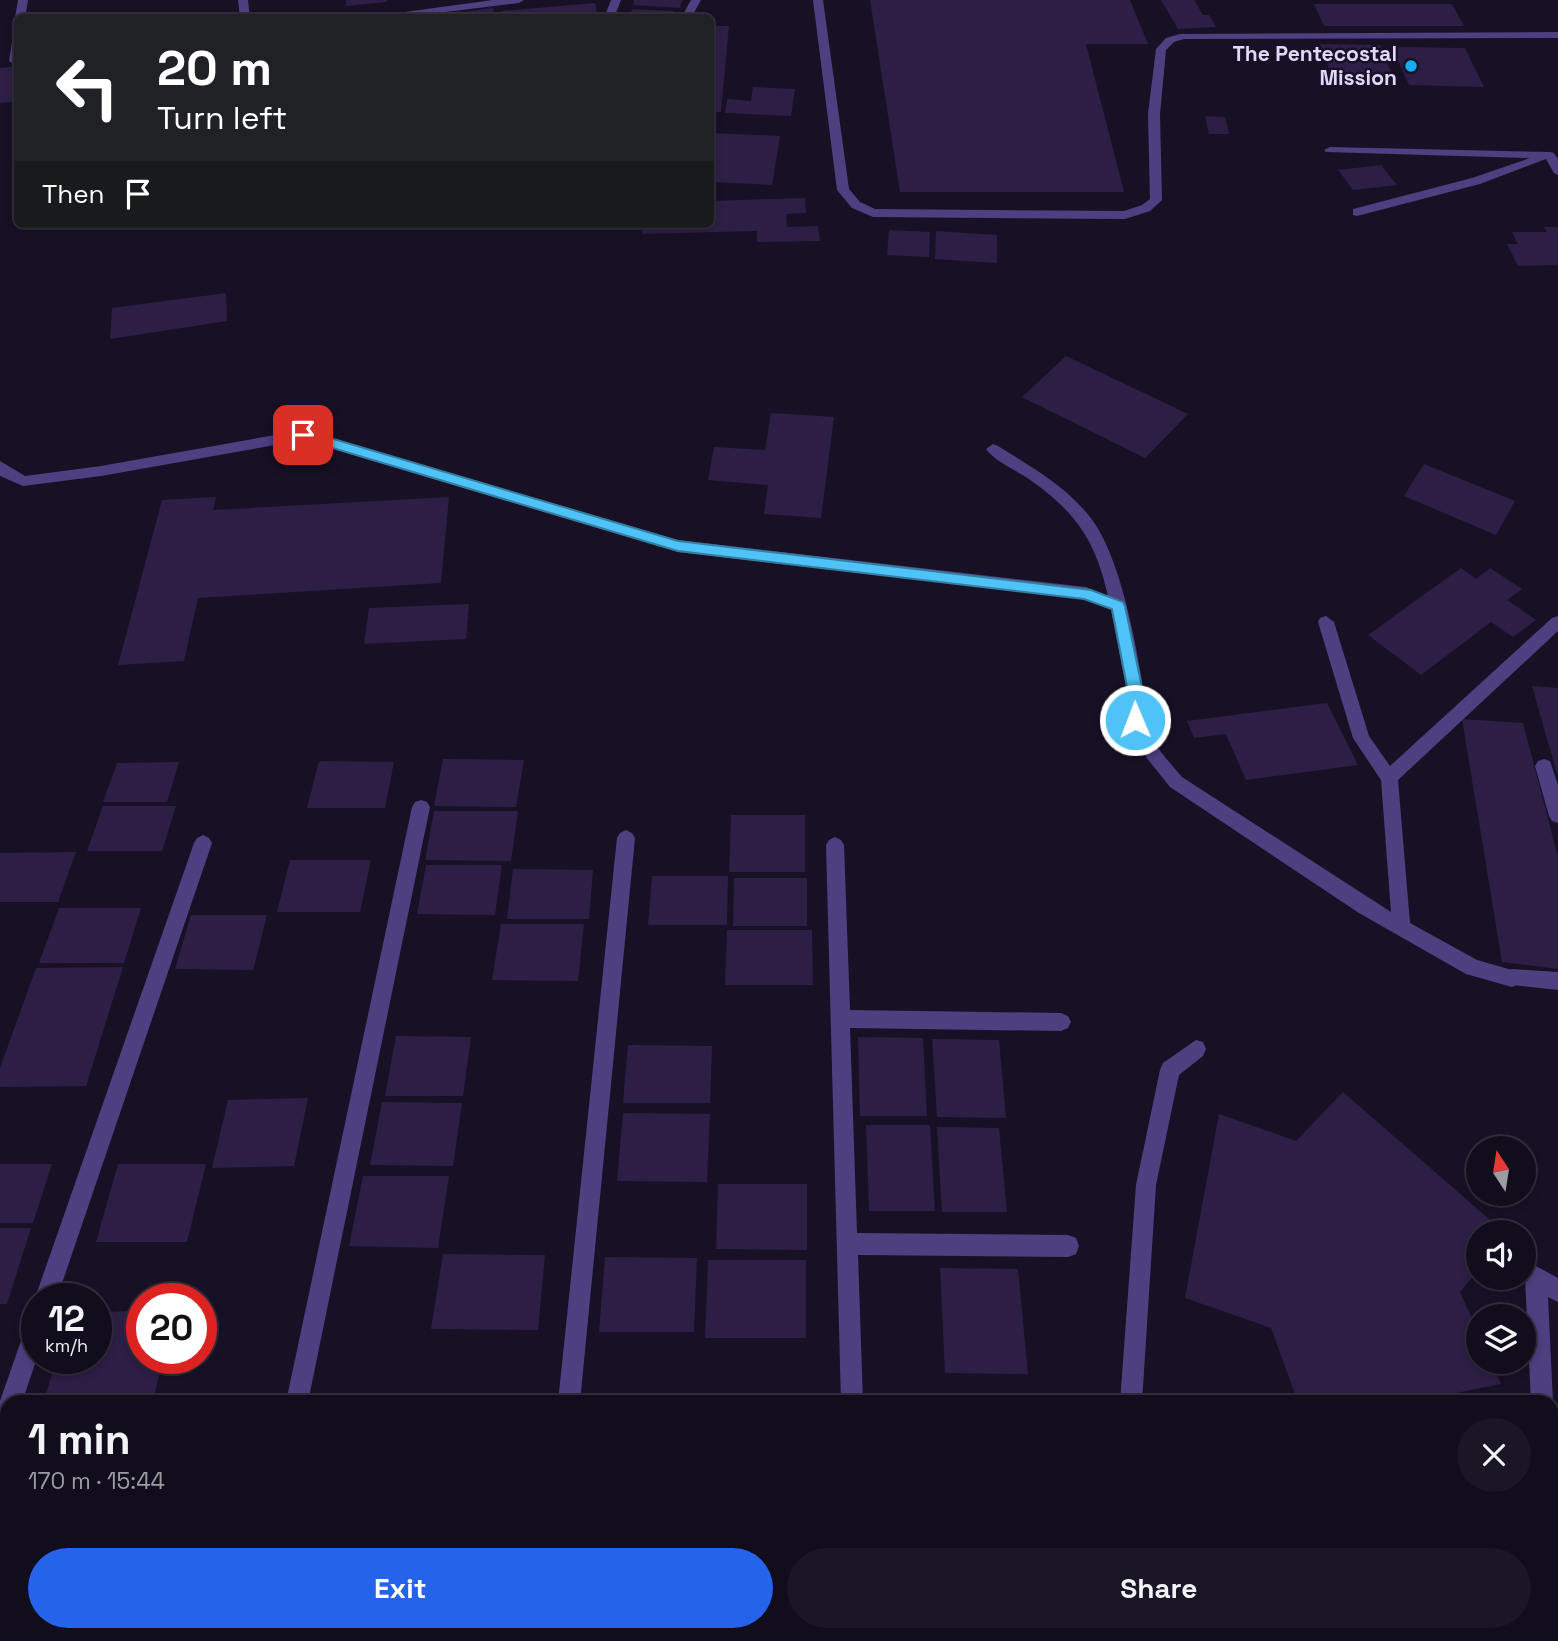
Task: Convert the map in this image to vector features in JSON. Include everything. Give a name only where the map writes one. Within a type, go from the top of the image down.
[{"type":"street","points":[[412,0],[415,13]]},
{"type":"street","points":[[406,14],[519,0]]},
{"type":"street","points":[[818,0],[843,190],[856,205],[873,213],[1125,215],[1146,208],[1156,200],[1154,114],[1161,49],[1170,40],[1184,36],[1558,35]]},
{"type":"street","points":[[1330,150],[1554,154]]},
{"type":"street","points":[[1554,154],[1558,171]]},
{"type":"street","points":[[1357,212],[1476,181],[1554,154]]},
{"type":"street","points":[[0,466],[5,472],[23,481],[101,471],[282,436],[303,435],[678,546],[1069,590],[1086,593],[1118,606]]},
{"type":"street","points":[[992,449],[1063,495],[1083,518],[1104,551],[1137,702],[1135,720],[1152,752],[1176,782],[1365,907],[1472,968],[1511,978],[1558,981]]},
{"type":"street","points":[[1326,622],[1361,738],[1389,778],[1401,927]]},
{"type":"street","points":[[1389,778],[1558,622]]},
{"type":"street","points":[[1544,766],[1558,816]]},
{"type":"street","points":[[298,1395],[421,807]]},
{"type":"street","points":[[570,1395],[626,838]]},
{"type":"street","points":[[51,1283],[203,843]]},
{"type":"street","points":[[835,845],[852,1395]]},
{"type":"street","points":[[841,1019],[1061,1022]]},
{"type":"street","points":[[1131,1395],[1146,1185],[1170,1070],[1196,1049]]},
{"type":"street","points":[[847,1244],[1068,1246]]},
{"type":"street","points":[[1542,1395],[1536,1277],[1558,1291]]},
{"type":"street","points":[[13,1395],[21,1373]]},
{"type":"building","points":[[346,0],[387,0],[387,2],[346,6]]},
{"type":"building","points":[[634,0],[682,0],[680,8],[633,5]]},
{"type":"building","points":[[870,0],[1130,0],[1148,44],[1086,44],[1124,192],[900,192]]},
{"type":"building","points":[[1161,0],[1194,0],[1203,15],[1209,15],[1216,27],[1178,29]]},
{"type":"building","points":[[595,3],[597,14],[501,14],[501,11]]},
{"type":"building","points":[[1314,4],[1452,4],[1464,26],[1324,26]]},
{"type":"building","points":[[493,8],[494,14],[464,14]]},
{"type":"building","points":[[632,9],[674,11],[673,14],[630,14]]},
{"type":"building","points":[[460,11],[460,14],[438,14]]},
{"type":"building","points":[[714,26],[729,26],[721,112],[714,112]]},
{"type":"building","points":[[1320,44],[1380,45],[1396,85],[1335,84]]},
{"type":"building","points":[[1392,47],[1465,48],[1484,87],[1409,85]]},
{"type":"building","points":[[14,66],[14,101],[0,103],[0,68]]},
{"type":"building","points":[[753,87],[795,89],[791,116],[725,113],[727,99],[751,101]]},
{"type":"building","points":[[1205,116],[1225,117],[1229,134],[1209,134]]},
{"type":"building","points":[[714,133],[780,136],[772,185],[714,182]]},
{"type":"building","points":[[1381,165],[1397,185],[1353,190],[1338,170]]},
{"type":"building","points":[[805,198],[806,213],[786,214],[787,227],[818,226],[820,241],[757,242],[757,231],[642,234],[642,228],[714,228],[714,201]]},
{"type":"building","points":[[1544,227],[1558,227],[1558,265],[1518,266],[1507,244],[1518,244],[1512,232],[1547,232]]},
{"type":"building","points":[[889,230],[930,232],[929,257],[887,255]]},
{"type":"building","points":[[936,231],[997,235],[997,263],[935,259]]},
{"type":"building","points":[[226,293],[227,321],[110,339],[112,308]]},
{"type":"building","points":[[1066,356],[1188,414],[1145,458],[1022,397]]},
{"type":"building","points":[[771,413],[834,417],[821,518],[764,514],[768,485],[708,480],[714,447],[765,450]]},
{"type":"building","points":[[1424,464],[1515,501],[1496,535],[1404,496]]},
{"type":"building","points":[[216,497],[213,510],[449,497],[441,583],[198,598],[184,661],[118,665],[162,500]]},
{"type":"building","points":[[1461,568],[1476,579],[1490,568],[1522,589],[1507,600],[1536,620],[1513,637],[1491,622],[1421,675],[1368,635]]},
{"type":"building","points":[[469,604],[466,639],[364,644],[369,608]]},
{"type":"building","points":[[1532,686],[1558,688],[1558,774],[1557,774]]},
{"type":"building","points":[[1327,703],[1358,765],[1246,780],[1226,734],[1194,738],[1187,721]]},
{"type":"building","points":[[1462,719],[1523,723],[1558,857],[1558,969],[1502,962]]},
{"type":"building","points":[[443,759],[524,760],[516,807],[434,806]]},
{"type":"building","points":[[319,761],[394,762],[385,808],[307,808]]},
{"type":"building","points":[[179,762],[167,802],[103,802],[117,763]]},
{"type":"building","points":[[103,806],[176,806],[162,851],[87,851]]},
{"type":"building","points":[[434,811],[518,811],[511,861],[425,860]]},
{"type":"building","points":[[731,815],[805,815],[805,872],[729,872]]},
{"type":"building","points":[[76,852],[58,902],[0,902],[0,853]]},
{"type":"building","points":[[290,860],[371,860],[360,912],[277,912]]},
{"type":"building","points":[[426,865],[502,865],[495,915],[417,914]]},
{"type":"building","points":[[513,869],[593,870],[589,919],[507,919]]},
{"type":"building","points":[[652,876],[728,876],[727,925],[648,925]]},
{"type":"building","points":[[734,878],[807,878],[807,926],[733,926]]},
{"type":"building","points":[[59,908],[141,908],[124,963],[39,963]]},
{"type":"building","points":[[191,915],[267,915],[253,970],[175,969]]},
{"type":"building","points":[[501,924],[584,924],[578,981],[492,980]]},
{"type":"building","points":[[727,930],[812,930],[813,985],[725,985]]},
{"type":"building","points":[[123,967],[86,1086],[0,1087],[0,1068],[36,968]]},
{"type":"building","points":[[396,1036],[471,1037],[463,1096],[385,1096]]},
{"type":"building","points":[[858,1037],[923,1038],[927,1116],[860,1116]]},
{"type":"building","points":[[932,1039],[999,1040],[1006,1118],[937,1117]]},
{"type":"building","points":[[628,1045],[712,1046],[710,1103],[623,1103]]},
{"type":"building","points":[[1343,1092],[1466,1199],[1466,1206],[1474,1206],[1490,1220],[1466,1220],[1466,1285],[1460,1292],[1466,1305],[1466,1374],[1496,1374],[1501,1384],[1446,1395],[1295,1395],[1271,1328],[1185,1298],[1219,1114],[1296,1141]]},
{"type":"building","points":[[308,1098],[294,1166],[212,1168],[228,1100]]},
{"type":"building","points":[[382,1102],[462,1103],[453,1166],[370,1165]]},
{"type":"building","points":[[623,1113],[710,1114],[707,1182],[617,1181]]},
{"type":"building","points":[[866,1125],[930,1125],[935,1211],[869,1211]]},
{"type":"building","points":[[937,1127],[999,1128],[1007,1212],[942,1212]]},
{"type":"building","points":[[0,1164],[52,1164],[33,1223],[0,1223]]},
{"type":"building","points":[[118,1164],[206,1164],[187,1242],[96,1242]]},
{"type":"building","points":[[363,1176],[449,1176],[438,1248],[349,1246]]},
{"type":"building","points":[[718,1184],[807,1184],[807,1250],[716,1249]]},
{"type":"building","points":[[0,1228],[31,1228],[7,1304],[0,1304]]},
{"type":"building","points":[[443,1254],[545,1255],[538,1330],[431,1329]]},
{"type":"building","points":[[605,1257],[697,1258],[694,1332],[599,1332]]},
{"type":"building","points":[[708,1260],[806,1260],[806,1338],[705,1338]]},
{"type":"building","points":[[940,1268],[1018,1269],[1028,1374],[945,1373]]},
{"type":"building","points":[[126,1311],[126,1374],[159,1374],[154,1395],[46,1395],[52,1374],[112,1374],[112,1312]]},
{"type":"place","name":"The Pentecostal Mission","points":[[1411,66]]},
{"type":"route","points":[[303,435],[341,444],[678,546],[1086,593],[1118,606],[1137,702],[1135,720]]}]
